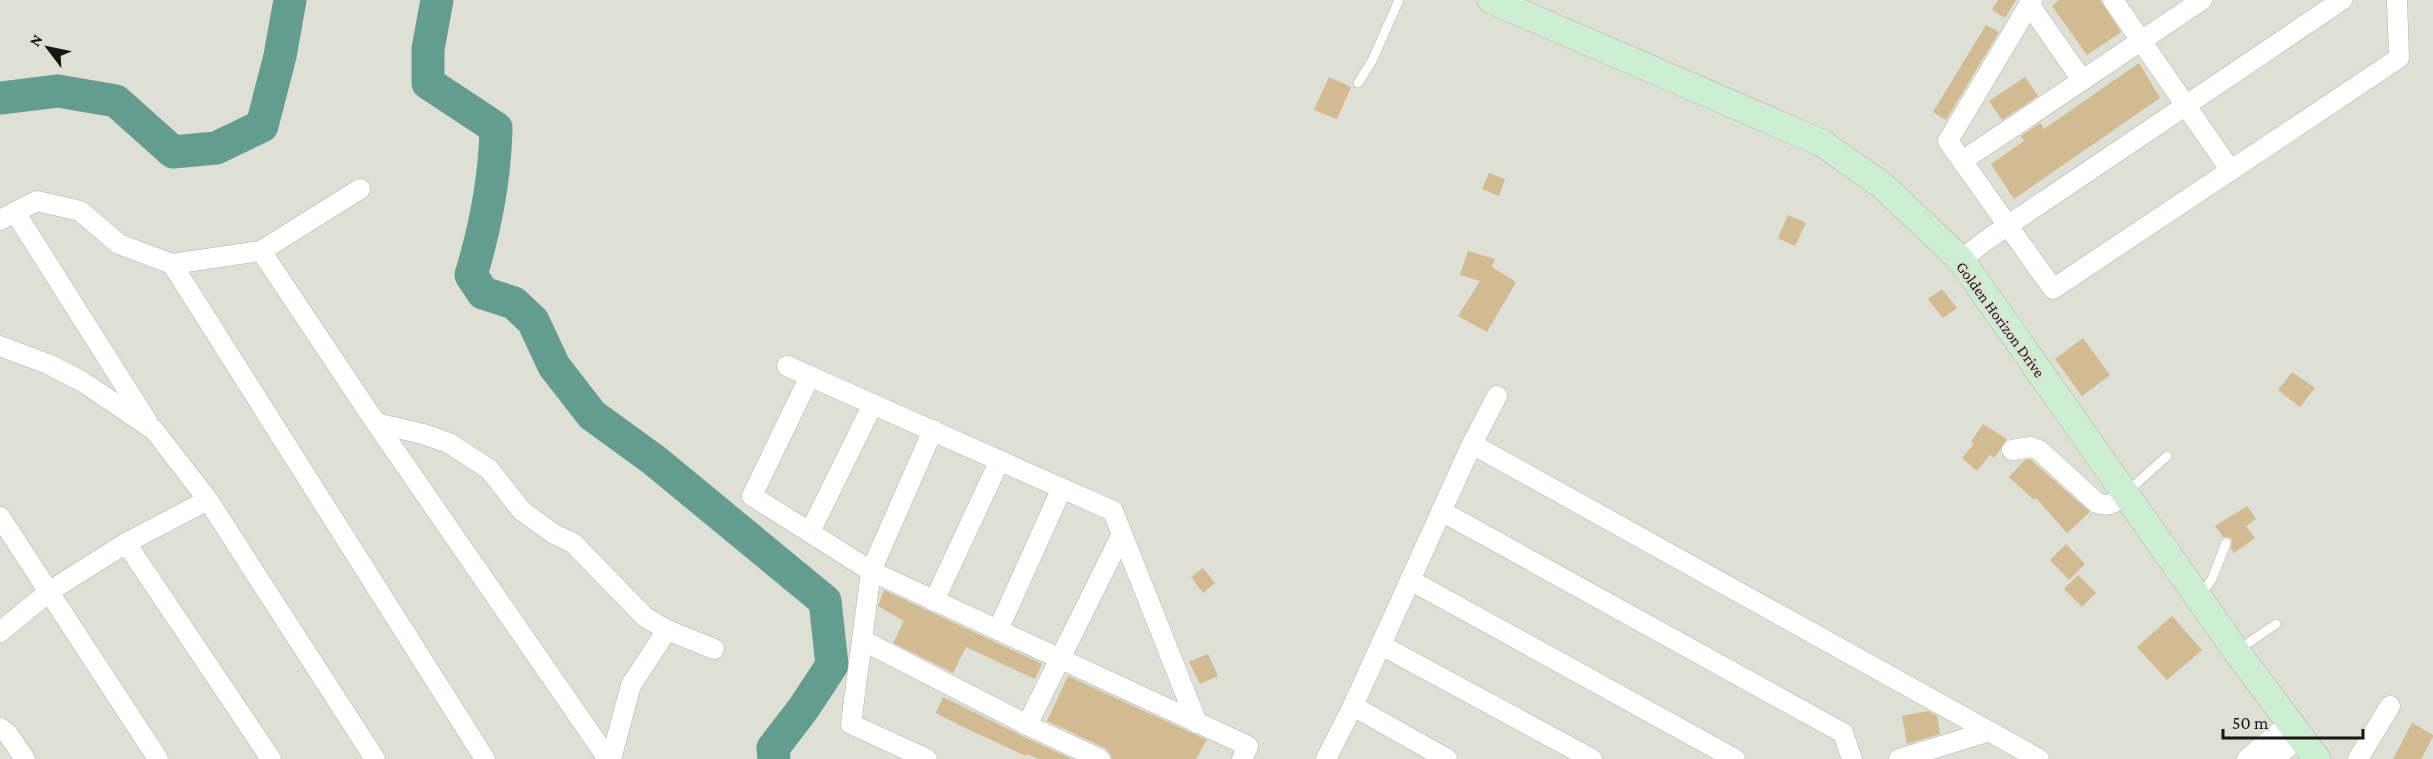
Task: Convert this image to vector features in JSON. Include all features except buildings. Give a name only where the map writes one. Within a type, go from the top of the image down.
[{"type":"street","name":"Golden Horizon Drive","points":[[1491,0],[1822,143],[1883,186],[1961,261],[2236,651],[2316,759]]},
{"type":"street","points":[[2113,0],[2231,171]]},
{"type":"street","points":[[1962,161],[2202,0]]},
{"type":"street","points":[[1961,261],[2008,226],[2342,0]]},
{"type":"street","points":[[2082,81],[2031,2],[1948,141],[2053,289],[2398,58],[2397,0]]},
{"type":"street","points":[[360,189],[261,250],[172,264],[119,244],[80,210],[37,201],[8,216],[154,430],[208,500],[375,759]]},
{"type":"street","points":[[261,250],[375,423],[610,759]]},
{"type":"street","points":[[172,264],[485,759]]},
{"type":"street","points":[[0,346],[48,364],[82,382],[154,430]]},
{"type":"street","points":[[787,366],[1113,511],[1197,723]]},
{"type":"street","points":[[810,376],[752,496],[871,571],[1248,746],[1242,759]]},
{"type":"street","points":[[1326,759],[1353,706],[1472,444],[1497,396]]},
{"type":"street","points":[[810,532],[873,404]]},
{"type":"street","points":[[375,423],[423,434],[449,443],[489,469],[522,511],[554,534],[573,543],[645,617],[667,630],[714,650]]},
{"type":"street","points":[[927,759],[851,724],[871,571],[933,430]]},
{"type":"street","points":[[1472,444],[2039,759]]},
{"type":"street","points":[[2012,450],[2031,447],[2039,450],[2097,503],[2105,506],[2113,504],[2125,494]]},
{"type":"street","points":[[934,601],[999,460]]},
{"type":"street","points":[[998,630],[1062,488]]},
{"type":"street","points":[[0,632],[50,591],[126,543],[208,500]]},
{"type":"street","points":[[1441,511],[1843,733],[1852,759]]},
{"type":"street","points":[[0,517],[158,759]]},
{"type":"street","points":[[1027,725],[1122,534]]},
{"type":"street","points":[[126,543],[271,759]]},
{"type":"street","points":[[1410,580],[1735,759]]},
{"type":"street","points":[[610,759],[631,685],[667,630]]},
{"type":"street","points":[[862,640],[1027,725],[1100,759]]},
{"type":"street","points":[[1381,645],[1592,759]]},
{"type":"street","points":[[1353,706],[1447,759]]},
{"type":"street","points":[[2358,759],[2390,706]]},
{"type":"street","points":[[0,728],[8,734],[25,759]]},
{"type":"street","points":[[2247,759],[2296,730]]},
{"type":"street","points":[[2273,759],[2296,730]]},
{"type":"street","points":[[1899,759],[1987,732]]},
{"type":"lane","points":[[1358,83],[1372,62],[1399,0]]},
{"type":"lane","points":[[2125,494],[2168,456]]},
{"type":"lane","points":[[2199,598],[2212,579],[2226,543]]},
{"type":"lane","points":[[2236,651],[2276,624]]},
{"type":"waterway","points":[[0,98],[58,91],[116,101],[173,152],[216,148],[262,126],[280,56],[290,0]]},
{"type":"waterway","points":[[437,0],[428,49],[428,83],[496,128],[494,165],[488,203],[471,275],[483,293],[514,303],[533,321],[554,366],[592,415],[654,460],[825,601],[832,665],[803,709],[773,748],[774,759]]}]
